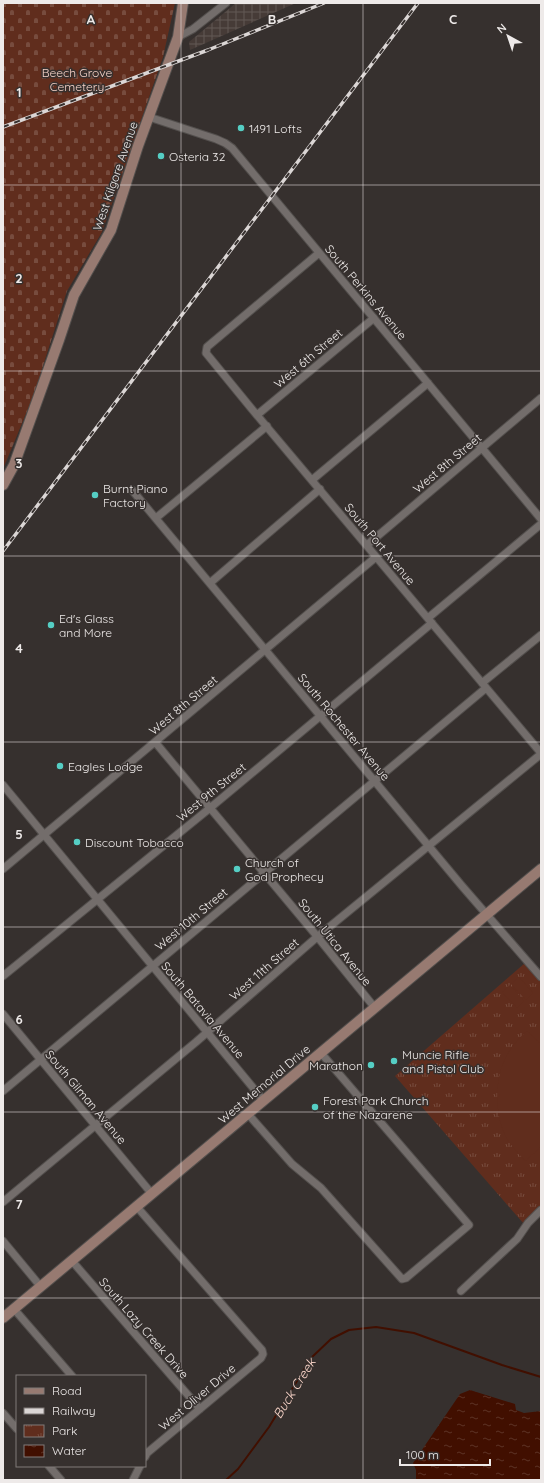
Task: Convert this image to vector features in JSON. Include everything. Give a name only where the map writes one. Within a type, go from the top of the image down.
[{"type":"main road","name":"West Kilgore Avenue","points":[[3,485],[14,465],[74,295],[111,230],[178,37],[184,3]]},
{"type":"main road","name":"West Memorial Drive","points":[[3,1318],[541,869]]},
{"type":"street","points":[[178,37],[193,29],[226,3]]},
{"type":"street","name":"South Perkins Avenue","points":[[149,117],[216,139],[232,148],[541,519]]},
{"type":"street","name":"South Port Avenue","points":[[319,253],[207,347],[206,353],[484,686],[540,750]]},
{"type":"street","name":"West 6th Street","points":[[258,415],[374,318]]},
{"type":"street","points":[[312,480],[428,383]]},
{"type":"street","name":"West 8th Street","points":[[367,545],[541,398]]},
{"type":"street","points":[[156,518],[267,426]]},
{"type":"street","points":[[210,583],[320,489]]},
{"type":"street","name":"South Rochester Avenue","points":[[132,490],[486,914],[541,977]]},
{"type":"street","name":"West 9th Street","points":[[3,976],[210,808],[320,716],[541,524]]},
{"type":"street","name":"West 8th Street","points":[[3,869],[376,557]]},
{"type":"street","name":"West 10th Street","points":[[3,1091],[375,781],[541,635]]},
{"type":"street","name":"South Utica Avenue","points":[[154,742],[375,1008]]},
{"type":"street","name":"West 11th Street","points":[[3,1202],[207,1032],[317,937],[429,845],[540,750]]},
{"type":"street","name":"South Batavia Avenue","points":[[3,785],[264,1101]]},
{"type":"street","name":"South Gilman Avenue","points":[[3,1014],[152,1194]]},
{"type":"street","points":[[248,1114],[292,1164],[321,1188],[402,1279],[406,1278],[469,1225],[321,1053]]},
{"type":"street","name":"West Oliver Drive","points":[[137,1207],[262,1350],[263,1354],[261,1358],[146,1454]]},
{"type":"street","points":[[461,1291],[517,1239],[528,1222],[541,1210]]},
{"type":"street","points":[[3,1241],[41,1287]]},
{"type":"street","name":"South Lazy Creek Drive","points":[[72,1261],[200,1409]]},
{"type":"street","points":[[14,1309],[71,1375]]},
{"type":"street","points":[[3,1413],[16,1428]]},
{"type":"street","points":[[50,1467],[62,1480]]},
{"type":"street","points":[[133,1480],[140,1467]]},
{"type":"shaded area","points":[[236,3],[296,3],[190,50],[189,42]]},
{"type":"green space","name":"Beech Grove Cemetery","points":[[3,3],[175,3],[163,57],[102,232],[67,291],[33,397],[3,469]]},
{"type":"green space","points":[[525,963],[541,982],[541,1205],[524,1224],[395,1076]]},
{"type":"green space","points":[[519,977],[533,993],[526,1000],[511,984]]},
{"type":"green space","points":[[510,985],[524,1001],[517,1008],[502,992]]},
{"type":"green space","points":[[527,1031],[541,1044],[541,1147],[525,1161],[507,1139],[500,1119],[497,1097],[500,1074],[507,1055],[518,1039]]},
{"type":"water","points":[[470,1390],[515,1404],[516,1410],[524,1413],[541,1411],[541,1480],[416,1480],[416,1470],[413,1463],[460,1394]]},
{"type":"waterway","name":"Buck Creek","points":[[226,1480],[238,1469],[269,1427],[311,1358],[331,1339],[349,1330],[376,1327],[414,1333],[502,1365],[541,1377]]},
{"type":"railway","points":[[3,127],[208,50],[324,3]]},
{"type":"railway","points":[[3,551],[418,3]]},
{"type":"place","name":"1491 Lofts","points":[[241,128]]},
{"type":"place","name":"Osteria 32","points":[[161,156]]},
{"type":"place","name":"Burnt Piano Factory","points":[[95,495]]},
{"type":"place","name":"Ed's Glass and More","points":[[51,625]]},
{"type":"place","name":"Eagles Lodge","points":[[60,766]]},
{"type":"place","name":"Discount Tobacco","points":[[77,842]]},
{"type":"place","name":"Church of God Prophecy","points":[[237,869]]},
{"type":"place","name":"Muncie Rifle and Pistol Club","points":[[394,1061]]},
{"type":"place","name":"Marathon","points":[[371,1065]]},
{"type":"place","name":"Forest Park Church of the Nazarene","points":[[315,1107]]}]
